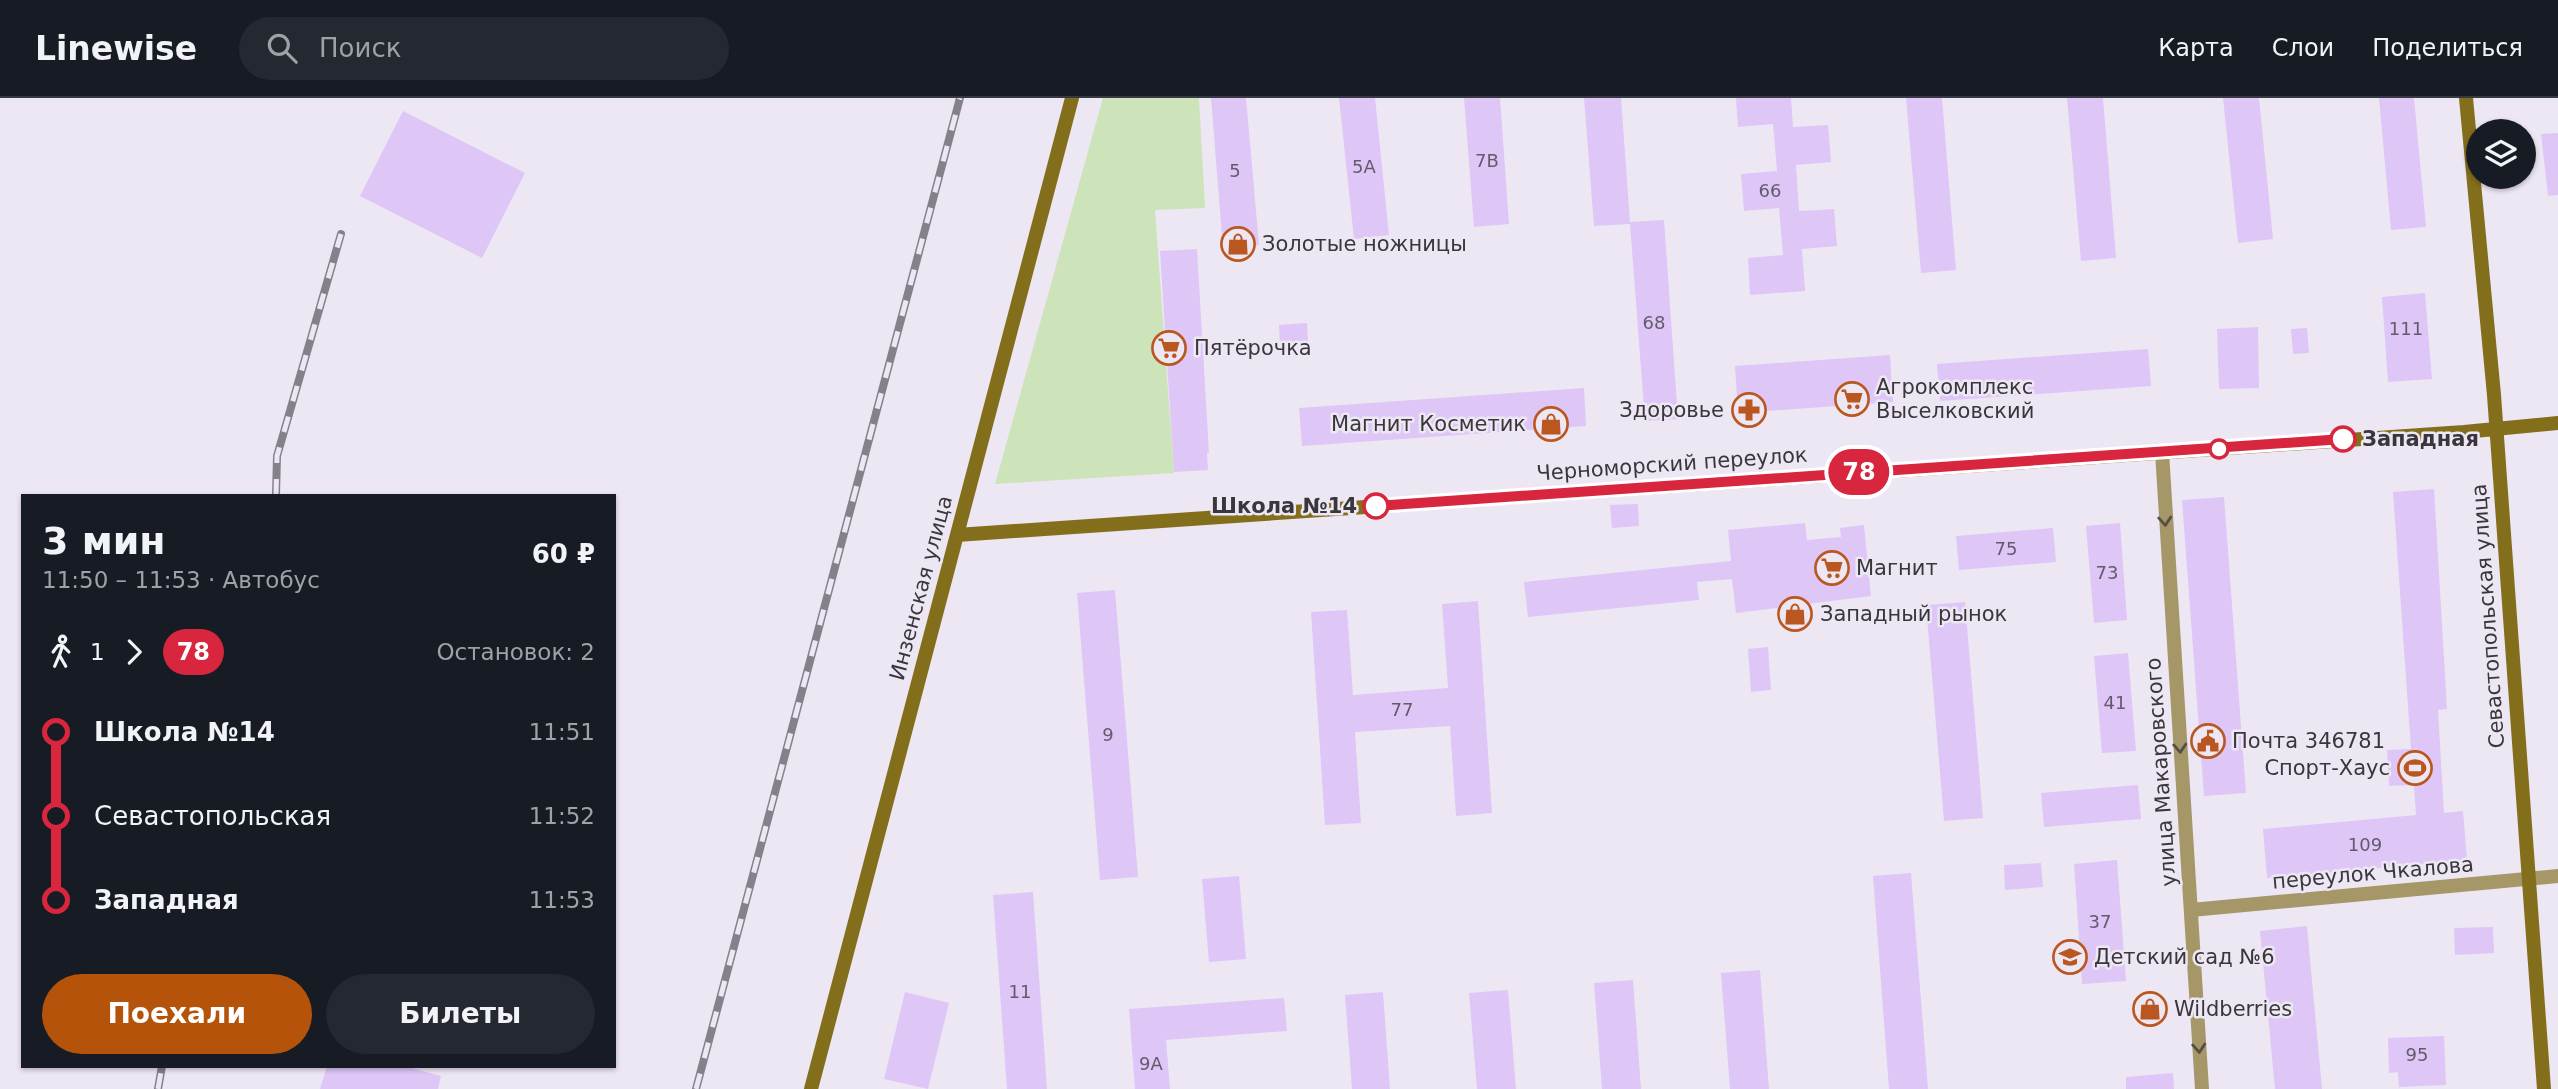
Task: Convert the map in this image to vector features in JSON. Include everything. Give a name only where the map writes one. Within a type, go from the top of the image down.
[{"type":"street","name":"Инзенская улица","points":[[811,1089],[1072,98]]},
{"type":"street","name":"Севастопольская улица","points":[[2466,98],[2496,429],[2544,1089]]},
{"type":"street","name":"Черноморский переулок","points":[[957,534],[2558,423]]},
{"type":"street","name":"улица Макаровского","points":[[2162,452],[2202,1089]]},
{"type":"street","name":"переулок Чкалова","points":[[2191,910],[2558,876]]},
{"type":"green space","points":[[1103,98],[1199,98],[1205,208],[1155,210],[1174,473],[995,484]]},
{"type":"building","points":[[1211,98],[1246,98],[1259,245],[1223,248]]},
{"type":"building","points":[[1339,98],[1375,98],[1389,235],[1354,239]]},
{"type":"building","points":[[1464,98],[1500,98],[1509,224],[1474,227]]},
{"type":"building","points":[[1584,98],[1621,98],[1630,222],[1664,220],[1678,419],[1645,421],[1630,224],[1594,226]]},
{"type":"building","points":[[1736,98],[1791,98],[1793,127],[1828,125],[1831,162],[1796,165],[1799,211],[1834,209],[1837,246],[1802,249],[1805,291],[1750,295],[1748,258],[1783,255],[1779,208],[1744,211],[1741,174],[1777,171],[1773,124],[1738,127]]},
{"type":"building","points":[[1906,98],[1942,98],[1956,270],[1921,273]]},
{"type":"building","points":[[2067,98],[2103,98],[2116,258],[2081,261]]},
{"type":"building","points":[[2223,98],[2259,98],[2273,239],[2238,243]]},
{"type":"building","points":[[2379,98],[2414,98],[2426,227],[2391,230]]},
{"type":"building","points":[[403,111],[525,173],[482,258],[360,196]]},
{"type":"building","points":[[2558,133],[2558,195],[2548,196],[2541,134]]},
{"type":"building","points":[[1197,249],[1208,470],[1174,472],[1160,251]]},
{"type":"building","points":[[2425,293],[2432,379],[2388,382],[2382,297]]},
{"type":"building","points":[[1307,323],[1308,342],[1280,344],[1279,325]]},
{"type":"building","points":[[2258,327],[2259,388],[2219,389],[2217,329]]},
{"type":"building","points":[[2307,328],[2309,353],[2293,354],[2291,329]]},
{"type":"building","points":[[2148,349],[2151,386],[1940,401],[1937,364]]},
{"type":"building","points":[[1890,355],[1893,402],[1738,413],[1735,366]]},
{"type":"building","points":[[1584,388],[1586,426],[1302,446],[1299,408]]},
{"type":"building","points":[[2434,489],[2447,709],[2438,710],[2444,813],[2463,811],[2467,860],[2267,878],[2263,829],[2416,815],[2414,785],[2389,786],[2387,750],[2411,749],[2393,492]]},
{"type":"building","points":[[2224,497],[2246,793],[2204,796],[2182,500]]},
{"type":"building","points":[[1638,504],[1639,526],[1612,528],[1610,505]]},
{"type":"building","points":[[1805,523],[1807,540],[1841,537],[1840,528],[1864,525],[1871,596],[1736,613],[1732,579],[1697,582],[1699,600],[1528,617],[1524,582],[1731,561],[1728,530]]},
{"type":"building","points":[[2120,523],[2127,620],[2094,623],[2086,526]]},
{"type":"building","points":[[2053,528],[2056,562],[1959,570],[1956,536]]},
{"type":"building","points":[[1115,590],[1138,877],[1100,880],[1077,593]]},
{"type":"building","points":[[1478,601],[1492,813],[1456,816],[1450,726],[1355,732],[1361,823],[1325,825],[1311,612],[1347,610],[1353,695],[1448,688],[1442,604]]},
{"type":"building","points":[[1965,602],[1983,818],[1944,821],[1926,605]]},
{"type":"building","points":[[1768,647],[1771,690],[1751,692],[1748,649]]},
{"type":"building","points":[[2128,653],[2136,751],[2102,753],[2094,656]]},
{"type":"building","points":[[2138,785],[2141,819],[2044,827],[2041,793]]},
{"type":"building","points":[[2117,860],[2126,981],[2082,984],[2074,864]]},
{"type":"building","points":[[2041,863],[2043,887],[2005,890],[2004,865]]},
{"type":"building","points":[[1911,873],[1928,1089],[1889,1089],[1873,876]]},
{"type":"building","points":[[1239,876],[1246,959],[1209,962],[1202,879]]},
{"type":"building","points":[[1033,892],[1047,1089],[1007,1089],[993,895]]},
{"type":"building","points":[[2307,926],[2322,1089],[2275,1089],[2260,931]]},
{"type":"building","points":[[2493,927],[2494,953],[2455,955],[2454,928]]},
{"type":"building","points":[[1760,970],[1769,1089],[1730,1089],[1721,973]]},
{"type":"building","points":[[1633,980],[1641,1089],[1602,1089],[1594,983]]},
{"type":"building","points":[[1508,990],[1516,1089],[1477,1089],[1469,993]]},
{"type":"building","points":[[905,992],[949,1003],[928,1089],[884,1079]]},
{"type":"building","points":[[1383,992],[1390,1089],[1352,1089],[1345,995]]},
{"type":"building","points":[[1284,998],[1287,1031],[1166,1040],[1170,1089],[1135,1089],[1129,1009]]},
{"type":"building","name":"Wildberries","points":[[2133,1000],[2167,1001],[2167,1018],[2133,1018]]},
{"type":"building","points":[[2444,1036],[2446,1085],[2399,1087],[2398,1072],[2389,1073],[2388,1038]]},
{"type":"building","points":[[326,1068],[411,1068],[441,1076],[438,1089],[320,1089]]},
{"type":"building","points":[[2173,1073],[2174,1089],[2126,1089],[2126,1077]]},
{"type":"railway","points":[[696,1089],[960,98]]},
{"type":"railway","points":[[276,494],[277,456],[341,234]]},
{"type":"railway","points":[[158,1089],[162,1068]]},
{"type":"bus line","name":"78","points":[[1376,506],[2343,439]]},
{"type":"place","name":"Золотые ножницы","points":[[1238,244]]},
{"type":"place","name":"Пятёрочка","points":[[1169,348]]},
{"type":"place","name":"Агрокомплекс Выселковский","points":[[1852,399]]},
{"type":"place","name":"Здоровье","points":[[1749,410]]},
{"type":"place","name":"Магнит Косметик","points":[[1551,424]]},
{"type":"place","name":"Западная","points":[[2343,439]]},
{"type":"place","name":"Школа №14","points":[[1376,506]]},
{"type":"place","name":"Магнит","points":[[1832,568]]},
{"type":"place","name":"Западный рынок","points":[[1795,614]]},
{"type":"place","name":"Почта 346781","points":[[2208,741]]},
{"type":"place","name":"Спорт-Хаус","points":[[2415,768]]},
{"type":"place","name":"Детский сад №6","points":[[2070,957]]},
{"type":"place","name":"Wildberries","points":[[2150,1009]]}]
